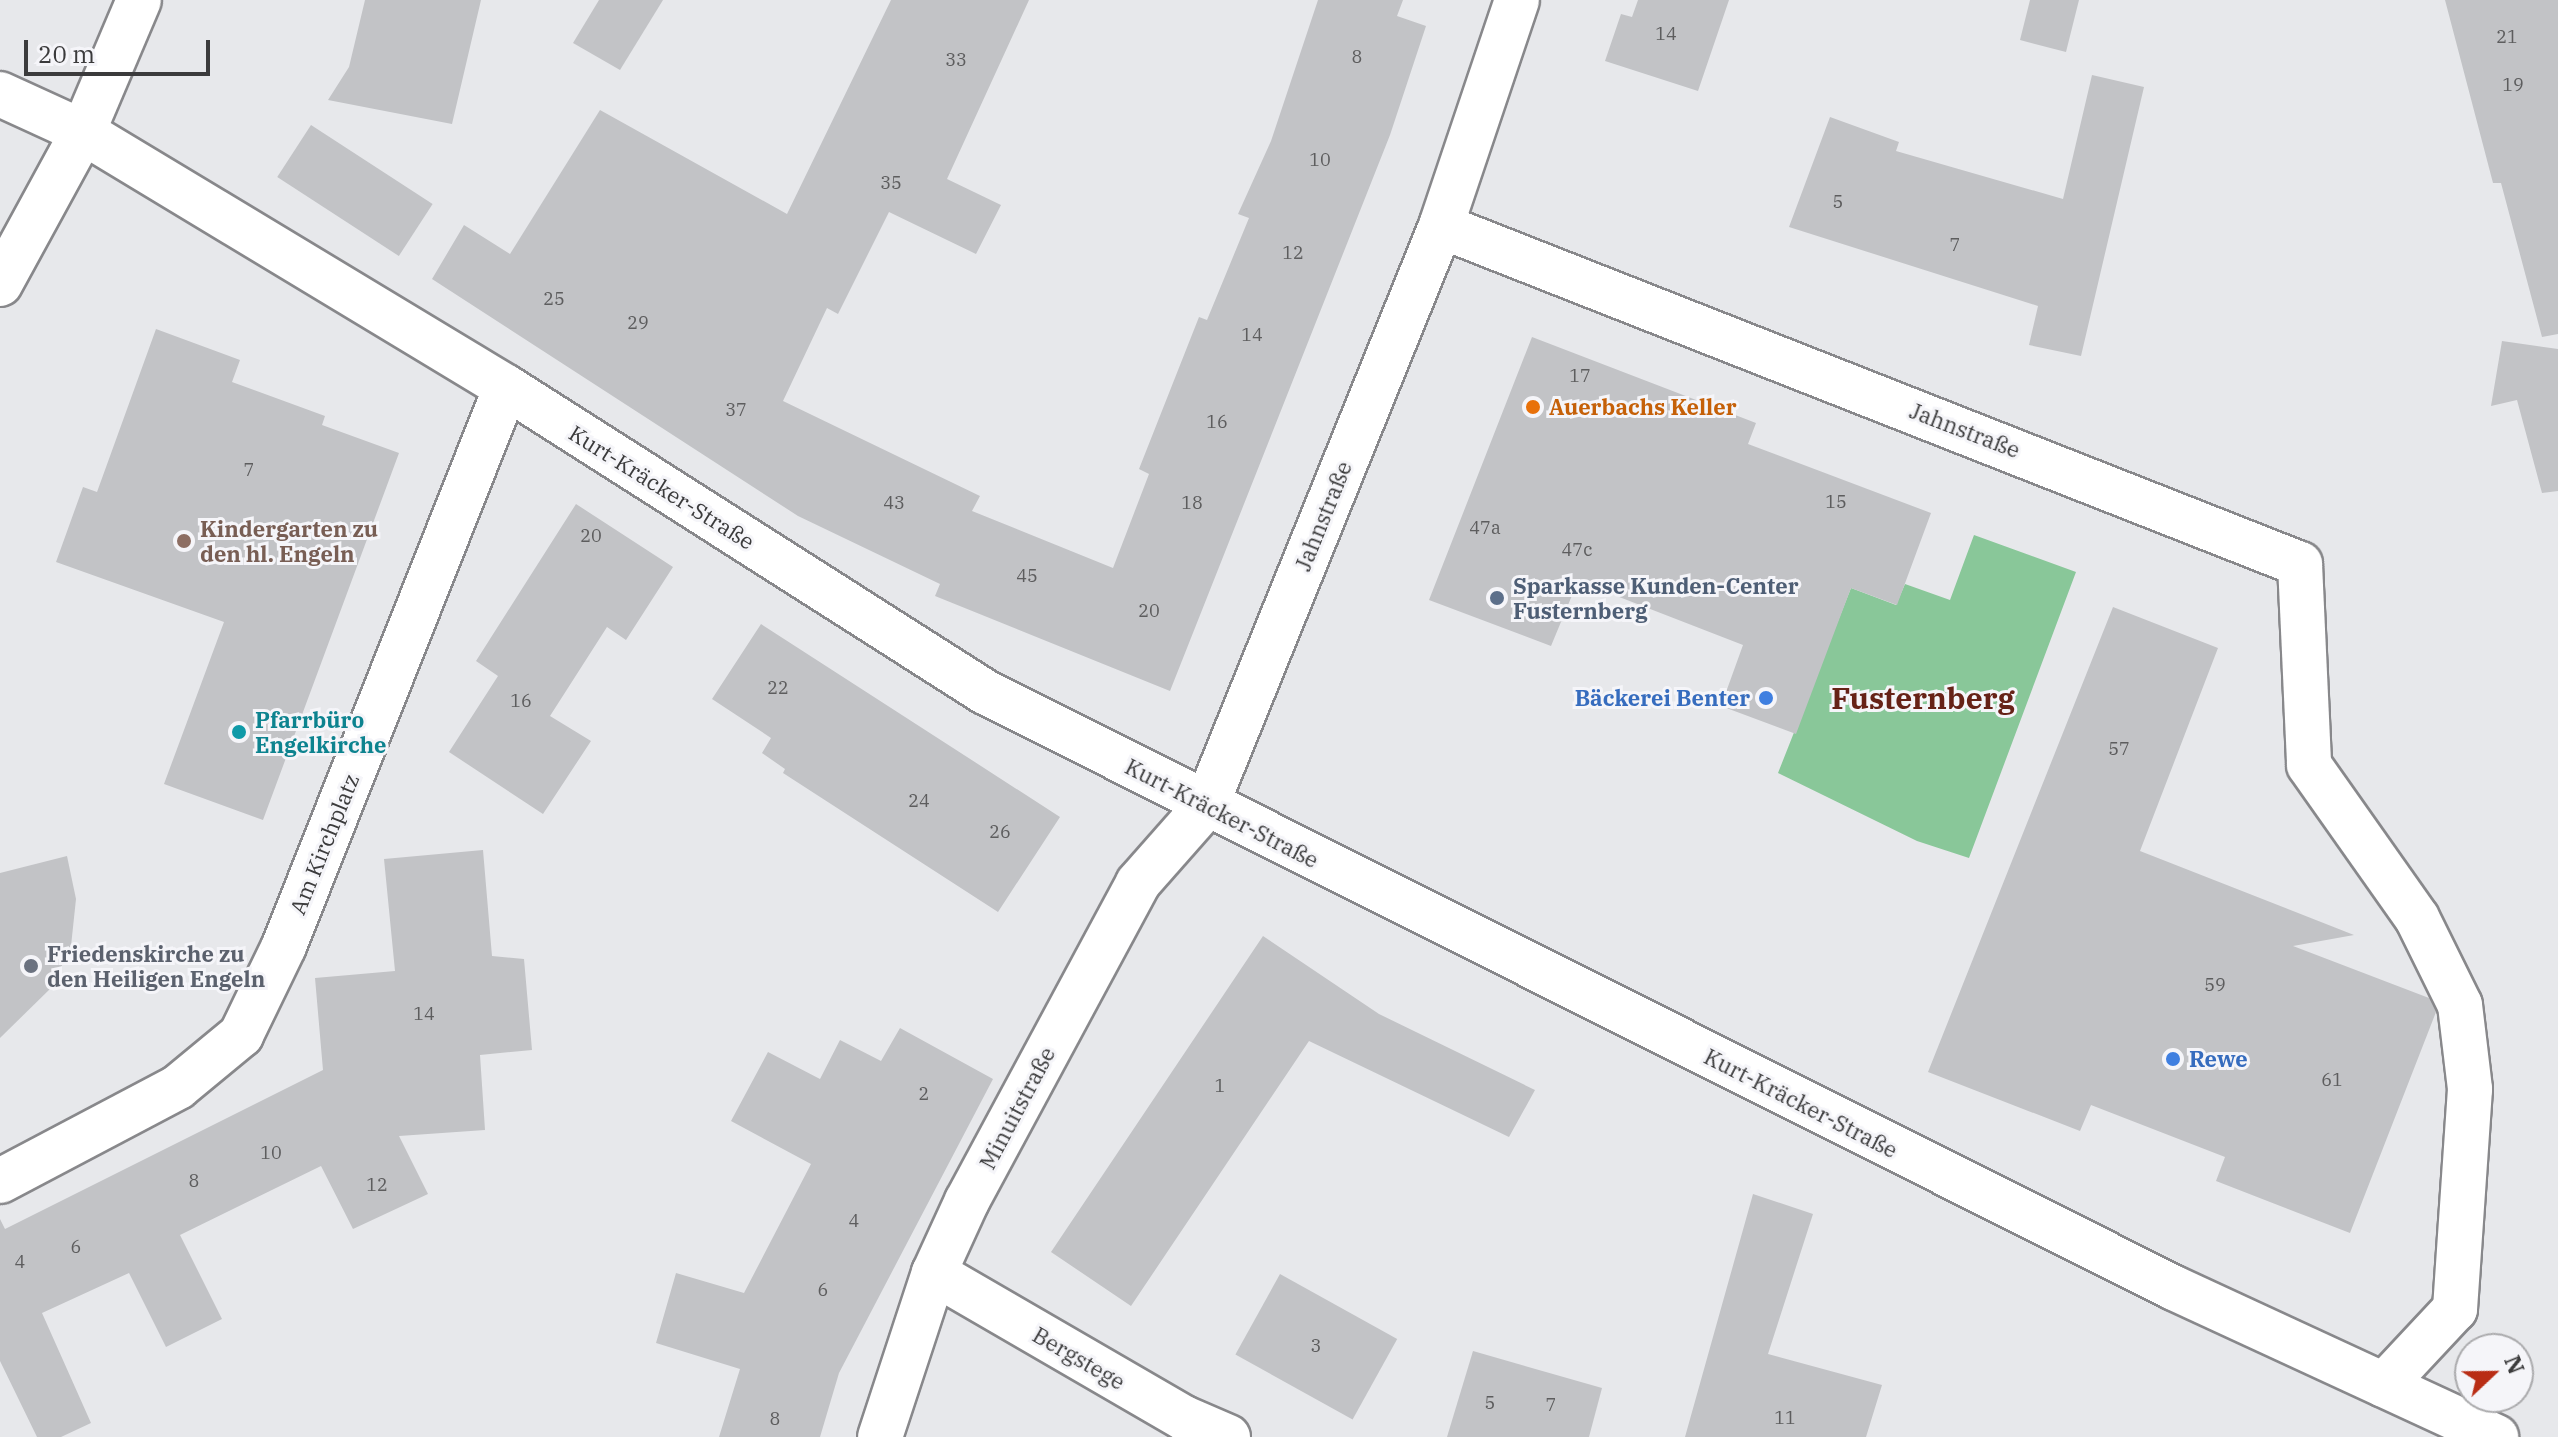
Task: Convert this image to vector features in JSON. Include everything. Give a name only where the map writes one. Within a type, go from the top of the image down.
[{"type":"street","points":[[0,284],[83,132],[139,0]]},
{"type":"street","name":"Jahnstraße","points":[[1206,806],[1441,226],[1517,0]]},
{"type":"street","name":"Kurt-Kräcker-Straße","points":[[0,94],[83,132],[506,387],[985,692],[1206,806],[2174,1288],[2496,1437]]},
{"type":"street","name":"Jahnstraße","points":[[1441,226],[2300,564],[2309,765],[2429,943],[2460,1005],[2470,1089],[2455,1309],[2384,1385]]},
{"type":"street","name":"Am Kirchplatz","points":[[0,1181],[178,1087],[241,1035],[284,946],[506,387]]},
{"type":"street","name":"Minuitstraße","points":[[880,1437],[934,1273],[1138,883],[1206,806]]},
{"type":"street","name":"Bergstege","points":[[934,1273],[1184,1418],[1228,1437]]},
{"type":"green space","points":[[1974,535],[2076,572],[1969,858],[1917,841],[1778,773],[1851,588],[1896,605],[1905,584],[1950,600]]},
{"type":"building","points":[[365,0],[481,0],[452,124],[328,100],[349,67]]},
{"type":"building","points":[[599,0],[663,0],[620,70],[573,43]]},
{"type":"building","points":[[891,0],[1029,0],[947,179],[1001,205],[976,254],[889,212],[838,314],[827,308],[783,401],[980,496],[972,511],[1113,568],[1149,474],[1139,469],[1199,317],[1207,320],[1249,218],[1238,214],[1271,141],[1318,0],[1403,0],[1397,16],[1426,26],[1390,135],[1170,691],[935,596],[940,584],[798,516],[432,279],[464,225],[510,254],[600,110],[787,214]]},
{"type":"building","points":[[1638,0],[1729,0],[1698,91],[1605,61],[1621,14],[1632,17]]},
{"type":"building","points":[[2030,0],[2079,0],[2066,52],[2020,40]]},
{"type":"building","points":[[2445,0],[2558,0],[2558,334],[2542,337],[2501,183],[2493,183]]},
{"type":"building","points":[[2092,75],[2144,87],[2081,356],[2029,345],[2038,306],[1789,227],[1830,117],[1899,142],[1896,151],[2063,199]]},
{"type":"building","points":[[311,125],[433,204],[399,256],[277,177]]},
{"type":"building","points":[[156,329],[240,360],[232,382],[325,416],[322,425],[399,453],[263,820],[164,784],[224,622],[56,562],[83,487],[97,492]]},
{"type":"building","points":[[1532,337],[1756,423],[1748,444],[1931,513],[1897,605],[1851,588],[1796,734],[1721,706],[1743,645],[1578,581],[1551,646],[1429,600]]},
{"type":"building","points":[[2502,341],[2558,349],[2558,491],[2542,493],[2517,400],[2491,406]]},
{"type":"building","points":[[576,504],[673,567],[626,640],[607,627],[550,716],[591,741],[543,814],[449,752],[498,676],[476,661]]},
{"type":"building","points":[[2113,607],[2218,648],[2140,851],[2354,935],[2293,946],[2429,998],[2436,1012],[2350,1233],[2216,1181],[2225,1157],[2091,1105],[2080,1131],[1928,1072]]},
{"type":"building","points":[[761,624],[1060,817],[998,912],[783,773],[785,769],[762,753],[771,738],[712,699]]},
{"type":"building","points":[[483,850],[492,956],[524,959],[532,1050],[480,1055],[485,1130],[399,1136],[428,1194],[353,1229],[321,1166],[180,1235],[222,1319],[166,1347],[129,1273],[42,1313],[91,1423],[61,1437],[37,1437],[0,1361],[0,1219],[5,1229],[323,1070],[315,978],[395,971],[384,859]]},
{"type":"building","name":"Friedenskirche zu den Heiligen Engeln","points":[[67,856],[76,899],[71,946],[52,987],[0,1038],[0,873]]},
{"type":"building","points":[[1263,936],[1379,1014],[1535,1090],[1509,1137],[1309,1041],[1131,1306],[1051,1252]]},
{"type":"building","points":[[900,1028],[993,1079],[839,1373],[820,1437],[719,1437],[740,1369],[656,1343],[676,1273],[744,1293],[811,1164],[731,1121],[768,1052],[820,1079],[840,1040],[881,1061]]},
{"type":"building","points":[[1753,1194],[1813,1214],[1768,1354],[1882,1385],[1866,1437],[1685,1437]]},
{"type":"building","points":[[1280,1274],[1397,1339],[1353,1419],[1235,1354]]},
{"type":"building","points":[[1473,1351],[1602,1388],[1589,1437],[1447,1437]]},
{"type":"place","name":"Auerbachs Keller","points":[[1533,407]]},
{"type":"place","name":"Kindergarten zu den hl. Engeln","points":[[184,541]]},
{"type":"place","name":"Sparkasse Kunden-Center Fusternberg","points":[[1497,598]]},
{"type":"place","name":"Bäckerei Benter","points":[[1766,698]]},
{"type":"place","name":"Pfarrbüro Engelkirche","points":[[239,732]]},
{"type":"place","name":"Friedenskirche zu den Heiligen Engeln","points":[[31,966]]},
{"type":"place","name":"Rewe","points":[[2173,1059]]},
{"type":"district","name":"Fusternberg","points":[[1923,698]]}]
